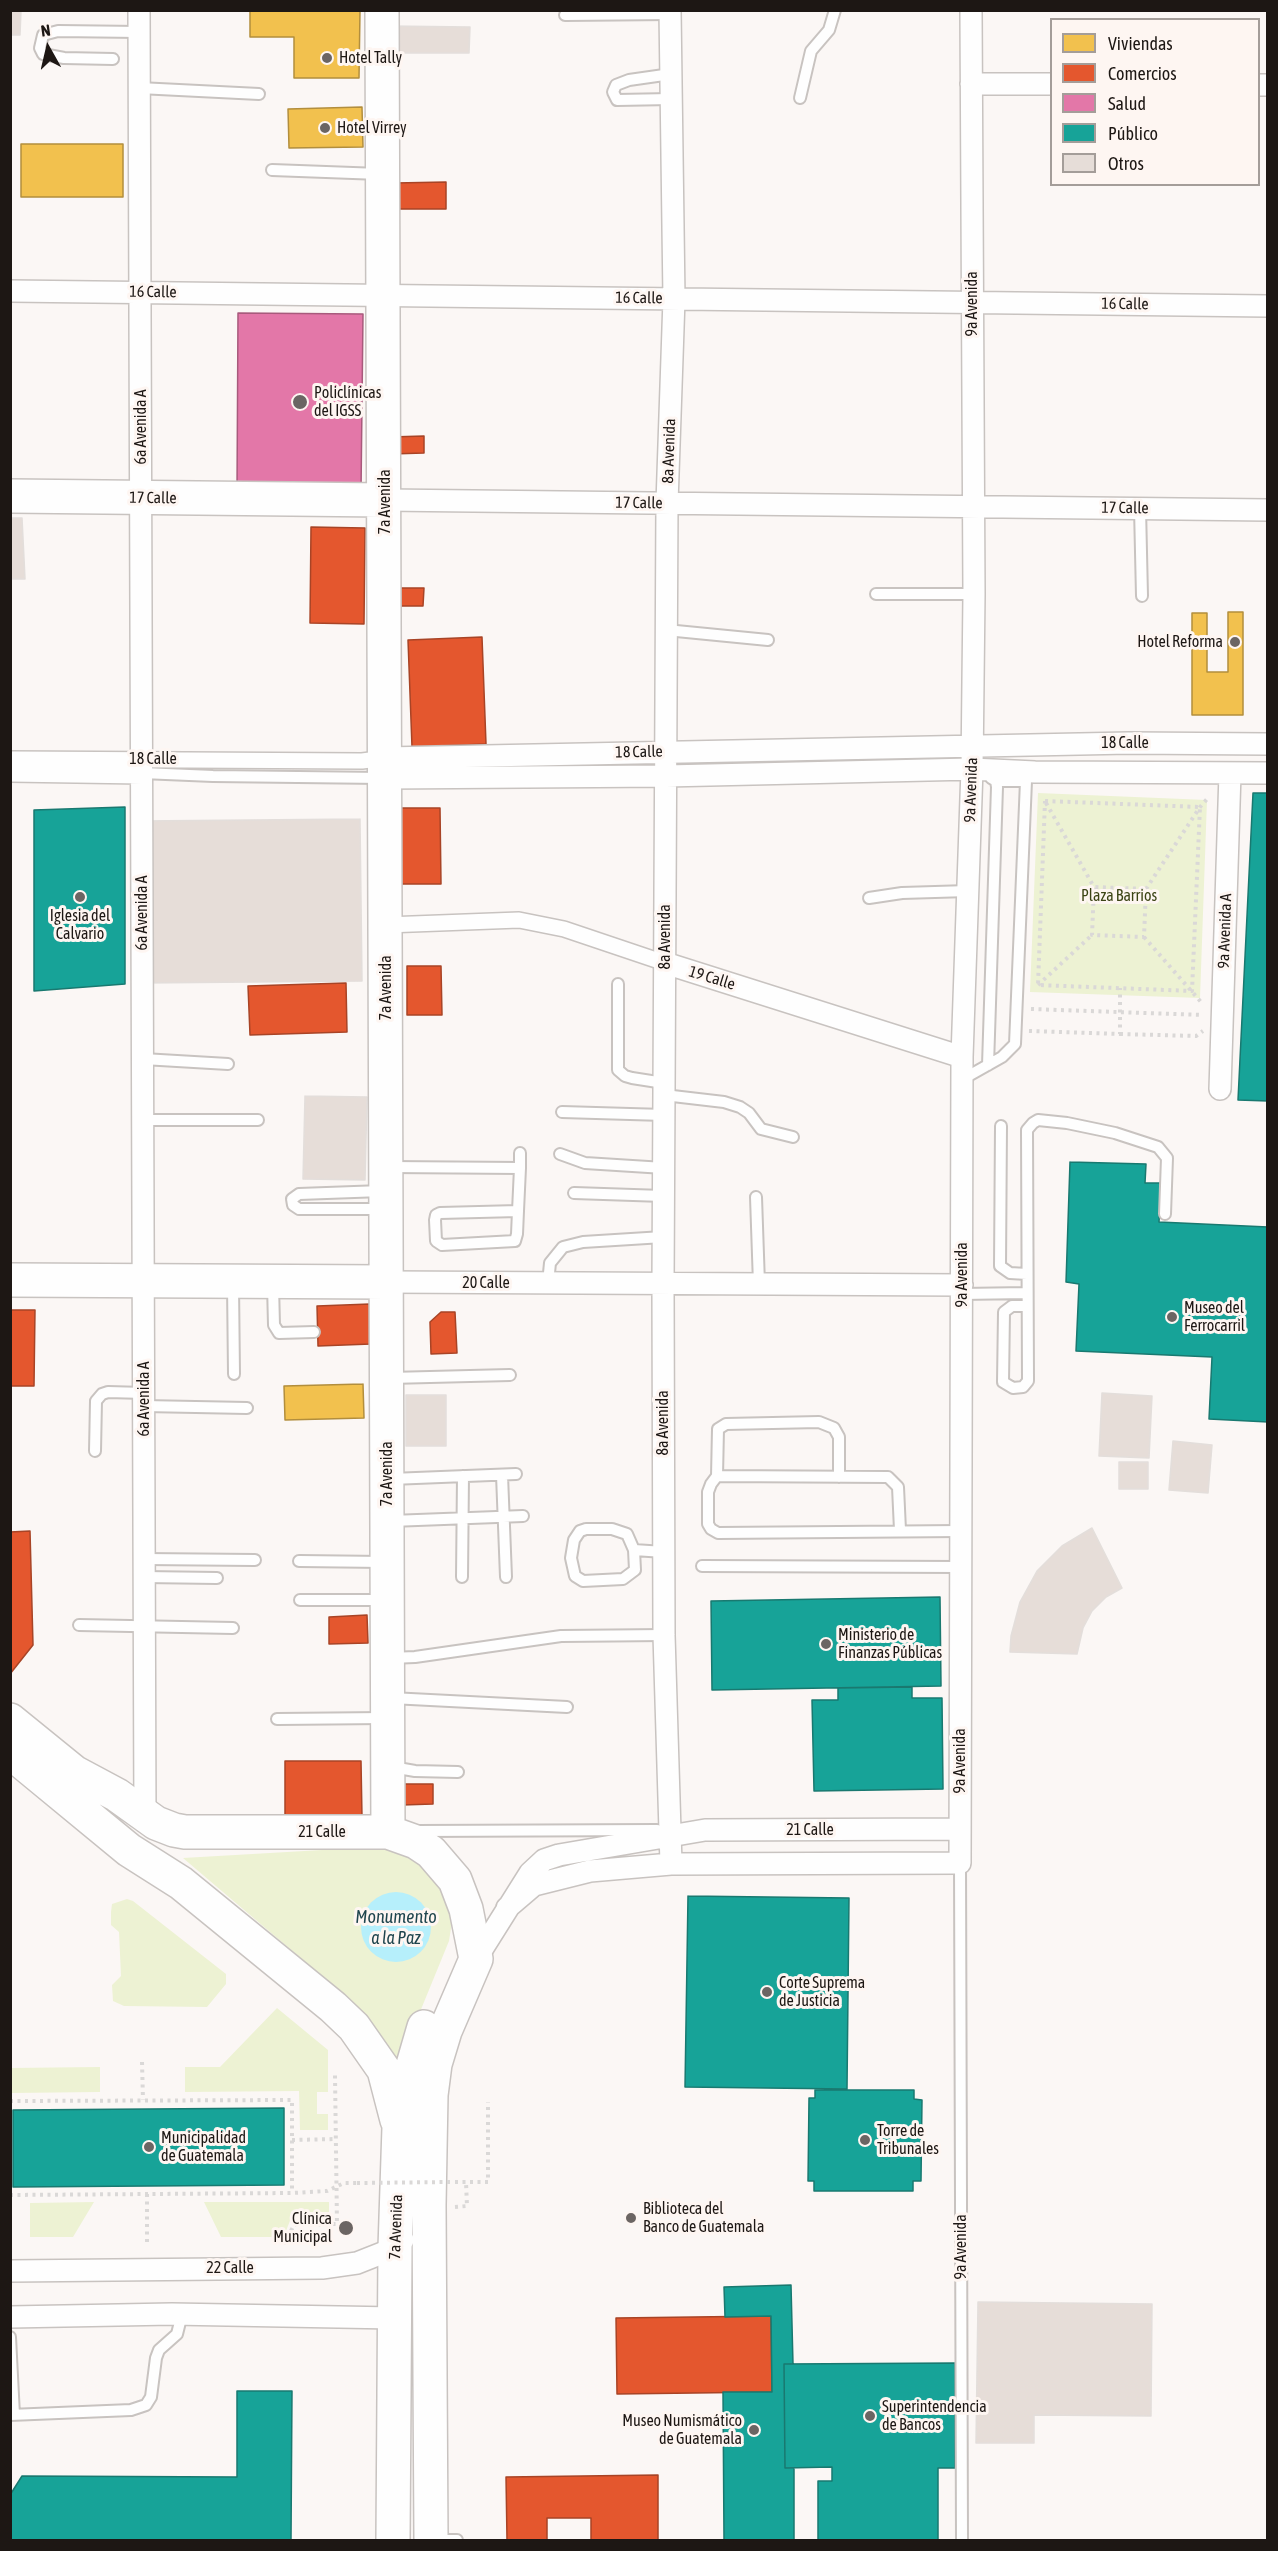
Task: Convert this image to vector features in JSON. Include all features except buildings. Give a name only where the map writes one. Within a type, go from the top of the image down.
[{"type":"main road","name":"7a Avenida","points":[[382,10],[388,1832]]},
{"type":"main road","name":"17 Calle","points":[[10,496],[385,500]]},
{"type":"main road","name":"20 Calle","points":[[10,1280],[387,1282]]},
{"type":"main road","name":"21 Calle","points":[[10,1720],[74,1772],[129,1803],[156,1823],[185,1832],[388,1832]]},
{"type":"main road","points":[[10,1752],[129,1850],[181,1883],[333,2007],[354,2027],[384,2070],[399,2127]]},
{"type":"main road","points":[[74,1772],[131,1825],[181,1883]]},
{"type":"main road","points":[[388,1832],[416,1842],[431,1852],[447,1869],[460,1892],[476,1959]]},
{"type":"main road","name":"7a Avenida","points":[[393,2541],[395,2248],[399,2127],[419,2041],[470,1927]]},
{"type":"main road","name":"7a Avenida","points":[[431,2541],[429,2210],[431,2095],[435,2064],[445,2031],[476,1959]]},
{"type":"street","name":"6a Avenida A","points":[[139,10],[145,1816]]},
{"type":"street","name":"9a Avenida","points":[[960,1863],[962,1057],[973,746],[974,594],[971,10]]},
{"type":"street","name":"8a Avenida","points":[[670,12],[674,299],[667,503],[663,1284],[664,1635],[671,1864]]},
{"type":"street","points":[[970,84],[1050,84]]},
{"type":"street","name":"16 Calle","points":[[10,291],[1268,306]]},
{"type":"street","name":"17 Calle","points":[[385,500],[1268,510]]},
{"type":"street","name":"18 Calle","points":[[386,768],[666,751],[1129,743],[1268,744]]},
{"type":"street","name":"18 Calle","points":[[10,759],[142,766]]},
{"type":"street","name":"18 Calle","points":[[10,771],[362,761],[386,768],[666,776],[972,769],[1035,772],[1268,773]]},
{"type":"street","name":"9a Avenida A","points":[[1220,1089],[1230,773]]},
{"type":"street","name":"19 Calle","points":[[386,925],[519,920],[564,928],[665,963],[962,1057]]},
{"type":"street","name":"20 Calle","points":[[387,1282],[759,1284],[962,1290]]},
{"type":"street","name":"21 Calle","points":[[476,1959],[530,1873],[544,1860],[669,1833],[705,1830],[960,1829]]},
{"type":"street","name":"21 Calle","points":[[507,1908],[534,1885],[590,1871],[671,1864],[960,1863]]},
{"type":"street","name":"22 Calle","points":[[10,2271],[322,2268],[357,2263],[395,2248],[429,2210]]},
{"type":"street","points":[[10,2316],[182,2314],[394,2318]]},
{"type":"lane","points":[[800,98],[811,51],[829,30],[835,10]]},
{"type":"lane","points":[[565,15],[670,12]]},
{"type":"lane","points":[[113,59],[64,58],[43,54],[40,48],[43,35],[58,31],[139,32]]},
{"type":"lane","points":[[671,74],[629,80],[616,85],[613,93],[617,99],[625,100],[671,99]]},
{"type":"lane","points":[[139,88],[260,94]]},
{"type":"lane","points":[[272,170],[383,175]]},
{"type":"lane","points":[[1140,508],[1142,596]]},
{"type":"lane","points":[[876,594],[974,594]]},
{"type":"lane","points":[[666,630],[768,640]]},
{"type":"lane","points":[[963,1079],[1002,1058],[1015,1044],[1026,787],[1026,781],[996,781],[972,769]]},
{"type":"lane","points":[[988,1065],[996,781]]},
{"type":"lane","points":[[869,898],[902,893],[968,891]]},
{"type":"lane","points":[[618,984],[618,1070],[664,1098]]},
{"type":"lane","points":[[143,1059],[228,1064]]},
{"type":"lane","points":[[562,1112],[664,1098],[732,1104],[749,1113],[761,1130],[793,1137]]},
{"type":"lane","points":[[143,1120],[258,1120]]},
{"type":"lane","points":[[1027,1306],[1012,1306],[1004,1312],[1004,1382],[1013,1388],[1023,1387],[1028,1381],[1027,1130],[1038,1120],[1067,1123],[1115,1133],[1158,1147],[1167,1158],[1165,1214]]},
{"type":"lane","points":[[1001,1126],[1000,1266],[1010,1273],[1027,1274]]},
{"type":"lane","points":[[518,1212],[440,1213],[436,1215],[435,1220],[436,1241],[442,1245],[515,1241],[518,1212],[520,1153]]},
{"type":"lane","points":[[560,1154],[585,1164],[664,1168]]},
{"type":"lane","points":[[387,1189],[300,1194],[292,1199],[293,1205],[299,1209],[387,1189],[520,1168]]},
{"type":"lane","points":[[574,1193],[663,1196]]},
{"type":"lane","points":[[756,1197],[759,1284]]},
{"type":"lane","points":[[548,1283],[550,1263],[563,1246],[583,1242],[663,1237]]},
{"type":"lane","points":[[233,1282],[234,1374]]},
{"type":"lane","points":[[273,1282],[274,1325],[279,1333],[314,1332]]},
{"type":"lane","points":[[962,1290],[1026,1293]]},
{"type":"lane","points":[[387,1378],[510,1375]]},
{"type":"lane","points":[[95,1451],[96,1401],[102,1394],[108,1392],[144,1399],[247,1408]]},
{"type":"lane","points":[[839,1477],[838,1437],[834,1428],[819,1422],[726,1424],[718,1429],[717,1476],[711,1484],[708,1524],[717,1533],[960,1531]]},
{"type":"lane","points":[[387,1479],[516,1474]]},
{"type":"lane","points":[[502,1475],[506,1577]]},
{"type":"lane","points":[[462,1577],[463,1476]]},
{"type":"lane","points":[[717,1476],[888,1477],[898,1487],[900,1530]]},
{"type":"lane","points":[[388,1521],[523,1516]]},
{"type":"lane","points":[[612,1529],[627,1534],[634,1550],[635,1570],[623,1579],[583,1581],[575,1576],[571,1558],[574,1540],[580,1531],[612,1529]]},
{"type":"lane","points":[[634,1550],[664,1552]]},
{"type":"lane","points":[[144,1568],[255,1560]]},
{"type":"lane","points":[[299,1561],[388,1562]]},
{"type":"lane","points":[[702,1566],[960,1567]]},
{"type":"lane","points":[[144,1568],[217,1578]]},
{"type":"lane","points":[[300,1600],[388,1600]]},
{"type":"lane","points":[[79,1625],[233,1628]]},
{"type":"lane","points":[[388,1658],[416,1657],[561,1636],[664,1635]]},
{"type":"lane","points":[[277,1719],[388,1708],[567,1707]]},
{"type":"lane","points":[[388,1767],[415,1771],[458,1772]]},
{"type":"lane","name":"21 Calle","points":[[388,1832],[669,1833]]},
{"type":"lane","name":"9a Avenida","points":[[960,1863],[962,2541]]},
{"type":"lane","points":[[10,2337],[12,2415],[131,2410],[146,2405],[151,2397],[156,2358],[159,2350],[177,2334],[182,2314]]},
{"type":"lane","points":[[440,2541],[457,2541]]},
{"type":"path","points":[[1057,794],[1057,802]]},
{"type":"path","points":[[1205,794],[1211,796]]},
{"type":"path","points":[[1211,796],[1213,802]]},
{"type":"path","points":[[1192,991],[1144,937],[1146,889],[1200,807],[1211,796]]},
{"type":"path","points":[[1045,801],[1200,807]]},
{"type":"path","points":[[1038,985],[1092,935],[1094,887],[1045,801]]},
{"type":"path","points":[[1038,985],[1045,801]]},
{"type":"path","points":[[1192,991],[1200,807]]},
{"type":"path","points":[[1094,887],[1146,889]]},
{"type":"path","points":[[1092,935],[1144,937]]},
{"type":"path","points":[[1038,985],[1192,991]]},
{"type":"path","points":[[1120,988],[1120,1034]]},
{"type":"path","points":[[1025,1031],[1196,1036],[1206,1025],[1206,1015],[1028,1009]]},
{"type":"path","points":[[141,2062],[143,2101]]},
{"type":"path","points":[[284,2244],[294,2225],[337,2224],[335,2075]]},
{"type":"path","points":[[10,2101],[292,2100],[292,2193]]},
{"type":"path","points":[[10,2195],[292,2193],[327,2191],[344,2183],[488,2182],[488,2102]]},
{"type":"path","points":[[292,2140],[336,2139]]},
{"type":"path","points":[[466,2182],[466,2206]]},
{"type":"path","points":[[147,2194],[147,2244]]},
{"type":"green space","name":"Plaza Barrios","points":[[1038,793],[1207,800],[1200,998],[1030,992]]},
{"type":"green space","points":[[374,1847],[409,1854],[444,1886],[452,1922],[449,1941],[397,2068],[377,2032],[357,2006],[183,1858]]},
{"type":"green space","points":[[127,1899],[133,1901],[226,1974],[226,1984],[207,2007],[124,2006],[113,2001],[112,1985],[121,1976],[119,1932],[111,1925],[112,1904]]},
{"type":"green space","points":[[277,2008],[328,2050],[328,2092],[317,2092],[317,2114],[328,2114],[328,2130],[300,2130],[299,2091],[185,2092],[185,2067],[220,2067]]},
{"type":"green space","points":[[100,2067],[100,2092],[11,2093],[11,2068]]},
{"type":"green space","points":[[94,2202],[73,2237],[30,2237],[30,2203]]},
{"type":"green space","points":[[204,2202],[329,2202],[329,2212],[316,2212],[316,2216],[291,2218],[286,2231],[275,2237],[221,2237]]},
{"type":"water","name":"Monumento a la Paz","points":[[396,1892],[409,1895],[421,1902],[428,1914],[431,1927],[428,1940],[421,1952],[409,1959],[396,1962],[383,1959],[371,1952],[364,1940],[361,1927],[364,1914],[371,1902],[383,1895]]},
{"type":"place","name":"Hotel Tally","points":[[327,58]]},
{"type":"place","name":"Hotel Virrey","points":[[325,128]]},
{"type":"place","name":"Policlínicas del IGSS","points":[[300,402]]},
{"type":"place","name":"Hotel Reforma","points":[[1235,642]]},
{"type":"place","name":"Iglesia del Calvario","points":[[80,897]]},
{"type":"place","name":"Museo del Ferrocarril","points":[[1172,1317]]},
{"type":"place","name":"Ministerio de Finanzas Públicas","points":[[826,1644]]},
{"type":"place","name":"Corte Suprema de Justicia","points":[[767,1992]]},
{"type":"place","name":"Torre de Tribunales","points":[[865,2140]]},
{"type":"place","name":"Municipalidad de Guatemala","points":[[149,2147]]},
{"type":"place","name":"Biblioteca del Banco de Guatemala","points":[[631,2218]]},
{"type":"place","name":"Clínica Municipal","points":[[346,2228]]},
{"type":"place","name":"Superintendencia de Bancos","points":[[870,2416]]},
{"type":"place","name":"Museo Numismático de Guatemala","points":[[754,2430]]}]
